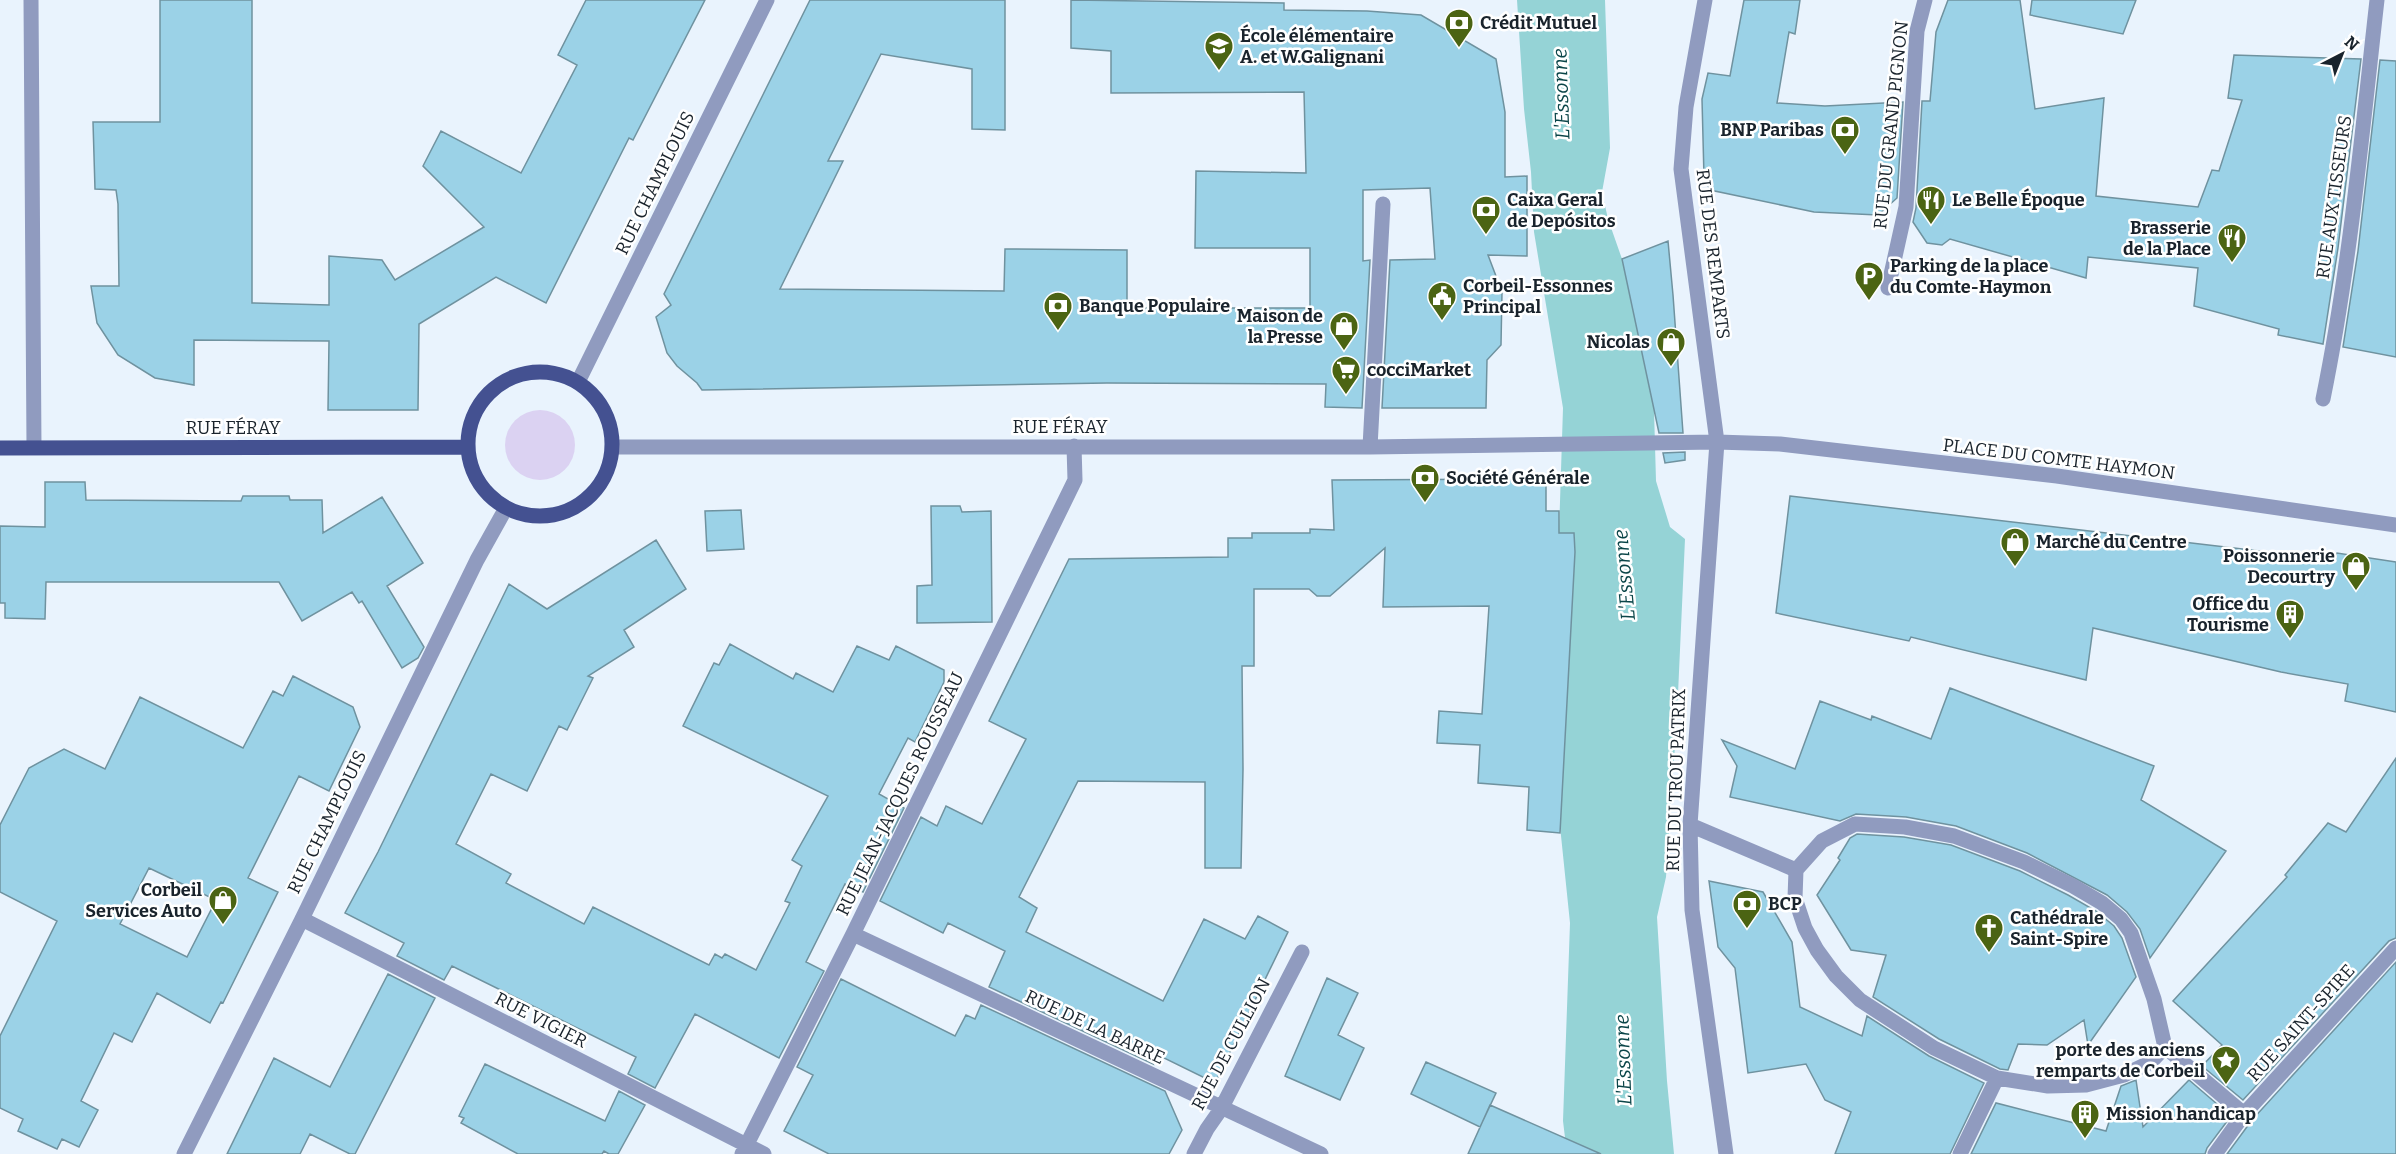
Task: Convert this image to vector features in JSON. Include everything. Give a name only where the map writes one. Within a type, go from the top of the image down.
[{"type":"main road","points":[[535,371],[558,374],[578,382],[593,395],[604,410],[611,428],[613,447],[609,467],[599,486],[585,501],[567,512],[546,516],[525,515],[506,508],[490,497],[478,483],[470,466],[467,447],[470,424],[479,404],[494,388],[513,376],[535,371]]},
{"type":"main road","name":"RUE FÉRAY","points":[[0,448],[467,447]]},
{"type":"street","points":[[31,0],[34,447]]},
{"type":"street","name":"RUE CHAMPLOUIS","points":[[578,382],[767,0]]},
{"type":"street","name":"RUE DES REMPARTS","points":[[1705,0],[1686,107],[1681,169],[1717,442]]},
{"type":"street","name":"RUE DU GRAND PIGNON","points":[[1888,288],[1906,207],[1917,31],[1925,0]]},
{"type":"street","name":"RUE AUX TISSEURS","points":[[2323,399],[2331,362],[2359,170],[2377,0]]},
{"type":"street","points":[[1370,447],[1383,204]]},
{"type":"street","name":"PLACE DU COMTE HAYMON","points":[[1508,446],[1717,442],[1780,444],[2057,476],[2396,525]]},
{"type":"street","name":"RUE DU TROU PATRIX","points":[[1717,442],[1690,825],[1692,910],[1726,1154]]},
{"type":"street","name":"RUE JEAN-JACQUES ROUSSEAU","points":[[744,1150],[1076,480],[1074,446]]},
{"type":"street","name":"RUE FÉRAY","points":[[613,447],[1508,446]]},
{"type":"street","name":"RUE CHAMPLOUIS","points":[[184,1154],[302,919],[477,560],[506,508]]},
{"type":"street","points":[[2165,1047],[2151,1062],[2124,1075],[2086,1085],[2048,1086],[1997,1078],[1934,1048],[1860,1000],[1836,976],[1816,950],[1805,928],[1795,898],[1796,870],[1822,841],[1855,824],[1905,827],[1954,836],[2034,867],[2103,903],[2121,919],[2130,933],[2154,999],[2165,1047],[2244,1114]]},
{"type":"street","points":[[1690,825],[1796,870]]},
{"type":"street","name":"RUE VIGIER","points":[[302,919],[744,1150],[764,1154]]},
{"type":"street","name":"RUE DE LA BARRE","points":[[853,934],[1221,1109],[1321,1154]]},
{"type":"street","name":"RUE SAINT-SPIRE","points":[[2215,1154],[2244,1114],[2396,948]]},
{"type":"street","name":"RUE DE CULLION","points":[[1194,1154],[1221,1109],[1302,952]]},
{"type":"street","points":[[1960,1154],[1997,1078]]},
{"type":"shaded area","points":[[540,410],[559,416],[569,426],[575,445],[569,464],[559,474],[540,480],[521,474],[511,464],[505,445],[511,426],[521,416]]},
{"type":"water","name":"L'Essonne","points":[[1517,0],[1605,0],[1610,148],[1602,192],[1608,219],[1622,259],[1654,410],[1656,481],[1670,527],[1685,539],[1677,716],[1666,877],[1657,917],[1674,1154],[1567,1154],[1563,1121],[1570,923],[1560,826],[1575,552],[1574,534],[1559,533],[1563,408],[1534,232]]},
{"type":"building","points":[[160,0],[252,0],[252,303],[329,305],[329,256],[382,260],[395,280],[484,227],[423,166],[441,131],[521,173],[577,65],[558,55],[586,0],[705,0],[633,140],[629,138],[546,303],[496,277],[419,324],[418,410],[328,410],[329,341],[194,340],[194,385],[155,378],[118,355],[97,323],[91,286],[119,286],[118,204],[116,190],[95,189],[93,122],[160,122]]},
{"type":"building","points":[[810,0],[1005,0],[1005,130],[972,129],[972,69],[881,54],[828,161],[843,161],[780,289],[1004,291],[1005,249],[1127,250],[1127,308],[1310,308],[1310,248],[1195,248],[1196,171],[1306,173],[1304,92],[1111,93],[1111,51],[1071,48],[1071,0],[1284,3],[1284,10],[1367,11],[1421,15],[1496,59],[1505,112],[1505,177],[1527,176],[1527,256],[1488,255],[1502,292],[1501,345],[1487,360],[1486,408],[1382,408],[1390,260],[1435,259],[1430,188],[1363,190],[1363,261],[1370,260],[1362,408],[1325,407],[1326,384],[1107,383],[702,390],[667,353],[656,317],[671,305],[664,294]]},
{"type":"building","points":[[1744,0],[1800,0],[1795,34],[1789,32],[1777,103],[1825,106],[1903,102],[1897,198],[1878,215],[1814,212],[1710,190],[1704,177],[1702,99],[1708,73],[1730,76]]},
{"type":"building","points":[[1948,0],[2020,0],[2035,109],[2104,98],[2096,196],[2198,207],[2212,170],[2219,171],[2242,100],[2228,98],[2234,55],[2361,59],[2338,248],[2323,344],[2278,335],[2279,329],[2194,306],[2198,268],[2088,257],[2086,278],[1950,239],[1942,245],[1927,243],[1913,222],[1916,208],[1922,101],[1930,101],[1936,32]]},
{"type":"building","points":[[2032,0],[2136,0],[2123,34],[2030,15]]},
{"type":"building","points":[[2380,60],[2396,61],[2396,357],[2343,347],[2358,251]]},
{"type":"building","points":[[1668,241],[1683,433],[1659,433],[1622,259]]},
{"type":"building","points":[[1685,452],[1685,460],[1665,463],[1663,453]]},
{"type":"building","points":[[1546,479],[1546,511],[1559,511],[1559,533],[1574,533],[1575,552],[1560,833],[1527,830],[1529,787],[1478,783],[1480,745],[1437,743],[1439,711],[1482,714],[1489,606],[1383,607],[1385,548],[1330,596],[1317,596],[1309,589],[1254,589],[1254,666],[1242,666],[1241,868],[1205,868],[1205,782],[1078,781],[1019,897],[1037,908],[1026,932],[1163,1001],[1204,919],[1245,939],[1258,916],[1288,932],[1215,1083],[1146,1049],[1153,1064],[989,987],[1005,951],[948,923],[943,933],[880,901],[921,817],[937,826],[946,806],[982,824],[1026,739],[989,721],[1069,559],[1228,557],[1228,538],[1252,538],[1252,533],[1310,533],[1310,529],[1334,530],[1332,480]]},
{"type":"building","points":[[45,482],[85,482],[86,500],[241,501],[243,496],[289,496],[290,500],[322,500],[323,533],[382,497],[423,563],[387,586],[424,647],[418,658],[402,668],[362,601],[359,603],[352,592],[302,621],[279,582],[46,582],[45,619],[5,618],[5,603],[0,603],[0,526],[45,527]]},
{"type":"building","points":[[1790,496],[2268,552],[2334,557],[2337,553],[2396,562],[2396,712],[2345,701],[2348,684],[2281,672],[2093,628],[2086,680],[1911,637],[1909,641],[1776,613]]},
{"type":"building","points":[[931,506],[960,506],[962,512],[991,511],[992,622],[917,623],[917,586],[932,585]]},
{"type":"building","points":[[741,510],[744,549],[707,551],[705,511]]},
{"type":"building","points":[[656,540],[686,589],[624,630],[634,647],[588,676],[593,678],[567,730],[559,726],[527,791],[491,774],[456,844],[511,874],[506,883],[584,924],[593,907],[709,965],[715,954],[722,958],[725,954],[756,970],[790,903],[785,901],[802,866],[792,860],[828,796],[683,726],[714,663],[719,665],[730,644],[793,679],[796,673],[833,692],[857,646],[889,660],[896,646],[944,670],[944,682],[915,742],[908,738],[879,794],[904,808],[863,892],[845,884],[806,962],[824,971],[779,1058],[695,1014],[655,1088],[628,1074],[636,1057],[452,966],[444,980],[397,956],[404,943],[345,913],[378,852],[509,584],[547,609]]},
{"type":"building","points":[[293,676],[353,707],[360,727],[329,791],[299,776],[248,878],[278,892],[223,1003],[221,1002],[210,1023],[157,993],[132,1042],[114,1033],[81,1101],[98,1110],[79,1147],[62,1139],[57,1149],[18,1131],[23,1119],[0,1108],[0,1036],[57,921],[0,892],[0,825],[29,768],[64,749],[105,769],[140,697],[243,748],[273,691],[283,696]],"holes":[[[149,868],[216,900],[187,957],[120,924]]]},
{"type":"building","points":[[1950,688],[2154,766],[2141,800],[2226,851],[2150,958],[2140,929],[2127,912],[2107,895],[2027,853],[1956,826],[1906,817],[1856,814],[1840,821],[1730,797],[1737,766],[1722,740],[1795,769],[1820,701],[1871,720],[1872,716],[1931,739]]},
{"type":"building","points":[[2396,758],[2396,938],[2389,941],[2243,1100],[2202,1066],[2222,1045],[2173,1001],[2287,877],[2285,875],[2328,823],[2346,832]]},
{"type":"building","name":"Cathédrale Saint-Spire","points":[[1857,834],[1904,837],[1951,845],[2020,871],[2068,895],[2096,911],[2114,926],[2122,938],[2136,977],[2088,1045],[2084,1020],[2047,1045],[2018,1044],[2008,1070],[2000,1069],[1939,1039],[1873,997],[1886,955],[1851,950],[1817,895],[1840,860],[1838,858],[1850,838]]},
{"type":"building","points":[[1709,881],[1763,892],[1792,942],[1800,1007],[1862,1036],[1867,1016],[1929,1056],[1984,1083],[1950,1154],[1835,1154],[1851,1112],[1825,1100],[1806,1064],[1748,1073],[1735,968],[1718,947]]},
{"type":"building","points":[[2396,962],[2396,1154],[2227,1154],[2252,1120]]},
{"type":"building","points":[[388,974],[435,998],[355,1154],[350,1154],[310,1134],[300,1154],[227,1154],[274,1058],[330,1087]]},
{"type":"building","points":[[1327,978],[1358,993],[1338,1035],[1364,1048],[1340,1100],[1285,1076]]},
{"type":"building","points":[[841,979],[955,1036],[966,1015],[975,1019],[981,1005],[1165,1091],[1182,1130],[1169,1154],[829,1154],[784,1131],[813,1075],[797,1067]]},
{"type":"building","points":[[1426,1062],[1496,1093],[1480,1127],[1411,1094]]},
{"type":"building","points":[[485,1064],[605,1121],[619,1091],[645,1105],[618,1154],[609,1154],[604,1151],[602,1154],[518,1154],[461,1123],[464,1118],[459,1116]]},
{"type":"building","points":[[2136,1080],[2143,1127],[2189,1080],[2231,1116],[2205,1154],[1971,1154],[1996,1103],[2106,1131],[2121,1086]]},
{"type":"building","points":[[1490,1105],[1601,1154],[1468,1154]]},
{"type":"place","name":"Crédit Mutuel","points":[[1459,48]]},
{"type":"place","name":"École élémentaire A. et W.Galignani","points":[[1219,72]]},
{"type":"place","name":"BNP Paribas","points":[[1845,156]]},
{"type":"place","name":"Le Belle Époque","points":[[1931,226]]},
{"type":"place","name":"Caixa Geral de Depósitos","points":[[1486,236]]},
{"type":"place","name":"Brasserie de la Place","points":[[2232,264]]},
{"type":"place","name":"Parking de la place du Comte-Haymon","points":[[1869,302]]},
{"type":"place","name":"Corbeil-Essonnes Principal","points":[[1442,322]]},
{"type":"place","name":"Banque Populaire","points":[[1058,332]]},
{"type":"place","name":"Maison de la Presse","points":[[1344,352]]},
{"type":"place","name":"Nicolas","points":[[1671,368]]},
{"type":"place","name":"cocciMarket","points":[[1346,396]]},
{"type":"place","name":"Société Générale","points":[[1425,504]]},
{"type":"place","name":"Marché du Centre","points":[[2015,568]]},
{"type":"place","name":"Poissonnerie Decourtry","points":[[2356,592]]},
{"type":"place","name":"Office du Tourisme","points":[[2290,640]]},
{"type":"place","name":"Corbeil Services Auto","points":[[223,926]]},
{"type":"place","name":"BCP","points":[[1747,930]]},
{"type":"place","name":"Cathédrale Saint-Spire","points":[[1989,954]]},
{"type":"place","name":"porte des anciens remparts de Corbeil","points":[[2226,1086]]},
{"type":"place","name":"Mission handicap","points":[[2085,1140]]}]
